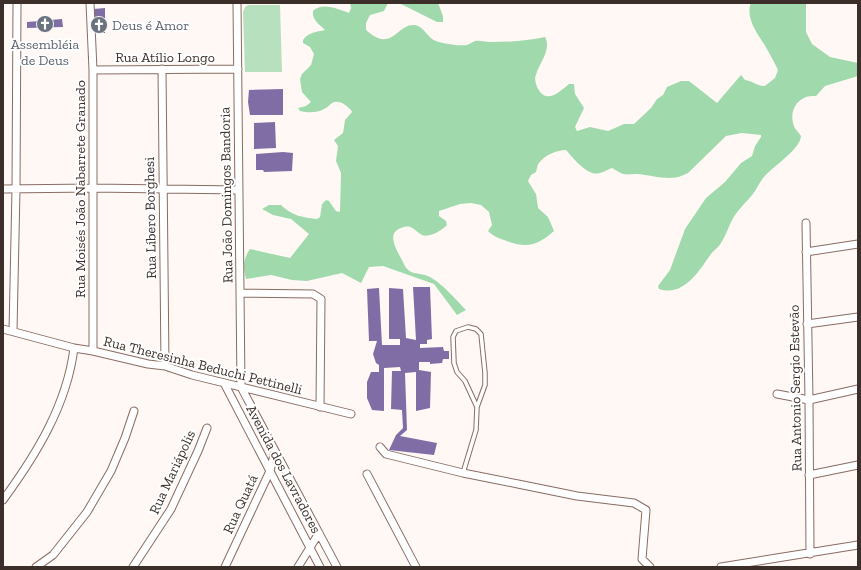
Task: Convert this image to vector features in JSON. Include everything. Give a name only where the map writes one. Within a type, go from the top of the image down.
[{"type":"street","points":[[13,331],[16,189],[17,3]]},
{"type":"street","name":"Rua Moisés João Nabarrete Granado","points":[[90,3],[93,70],[92,351]]},
{"type":"street","name":"Rua João Domingos Bandoria","points":[[237,3],[241,387]]},
{"type":"street","name":"Rua Líbero Borghesi","points":[[162,69],[165,366]]},
{"type":"street","name":"Rua Atílio Longo","points":[[93,70],[238,69]]},
{"type":"street","points":[[3,189],[93,188],[239,190]]},
{"type":"street","name":"Rua Antonio Sergio Estevão","points":[[806,223],[810,554]]},
{"type":"street","points":[[806,252],[858,244]]},
{"type":"street","points":[[240,293],[313,294],[321,299],[320,407]]},
{"type":"street","points":[[807,324],[858,317]]},
{"type":"street","name":"Rua Theresinha Beduchi Pettinelli","points":[[3,328],[74,348],[148,364],[165,366],[192,375],[351,414]]},
{"type":"street","points":[[3,500],[37,449],[56,413],[66,384],[74,348]]},
{"type":"street","name":"Avenida dos Lavradores","points":[[224,383],[320,567]]},
{"type":"street","name":"Avenida dos Lavradores","points":[[241,387],[337,567]]},
{"type":"street","points":[[777,394],[809,400],[858,389]]},
{"type":"street","points":[[36,567],[53,555],[87,512],[111,471],[125,438],[134,411]]},
{"type":"street","name":"Rua Mariápolis","points":[[133,567],[171,509],[207,428]]},
{"type":"street","points":[[380,447],[386,454],[463,473],[577,496],[636,503],[646,510],[642,559],[650,567]]},
{"type":"street","name":"Rua Quatá","points":[[225,567],[270,471],[275,451]]},
{"type":"street","points":[[809,475],[858,465]]},
{"type":"street","points":[[367,474],[416,567]]},
{"type":"street","points":[[298,567],[319,533]]},
{"type":"street","points":[[721,567],[810,554],[858,545]]},
{"type":"lane","points":[[463,473],[476,430],[477,407],[485,385],[480,334],[476,329],[468,327],[456,331],[453,337],[454,362],[457,372],[465,381],[477,407]]},
{"type":"green space","points":[[350,3],[388,3],[384,11],[370,15],[366,23],[366,30],[375,37],[382,39],[394,36],[403,28],[415,25],[421,28],[433,40],[456,45],[467,45],[474,41],[511,41],[545,37],[547,42],[546,52],[535,76],[537,87],[544,95],[552,96],[569,84],[574,84],[575,94],[584,108],[575,127],[577,131],[590,127],[608,131],[624,124],[634,124],[651,108],[657,99],[663,95],[667,87],[681,81],[689,81],[717,103],[741,75],[745,80],[765,86],[775,78],[778,70],[755,30],[750,14],[751,3],[806,3],[806,32],[812,44],[830,57],[858,63],[858,76],[825,86],[816,96],[805,97],[797,103],[793,110],[792,118],[795,127],[801,136],[799,142],[795,148],[761,181],[753,194],[735,215],[720,244],[696,275],[683,286],[676,289],[659,289],[658,286],[670,270],[685,229],[706,198],[725,182],[741,163],[752,156],[761,135],[742,133],[726,136],[688,173],[675,178],[625,174],[612,168],[602,173],[595,174],[586,170],[566,150],[551,154],[539,163],[536,172],[531,175],[528,181],[536,194],[538,208],[548,217],[554,231],[537,243],[525,245],[512,243],[498,238],[488,231],[492,225],[489,212],[481,205],[471,203],[460,204],[439,211],[439,216],[446,221],[447,225],[432,234],[425,236],[409,227],[403,227],[396,230],[393,238],[394,243],[405,267],[411,272],[430,277],[445,288],[466,310],[457,315],[434,284],[383,266],[369,267],[361,283],[342,273],[307,281],[292,280],[271,275],[246,279],[244,263],[250,249],[290,258],[309,234],[291,219],[273,215],[262,209],[269,205],[281,205],[289,212],[306,218],[317,219],[320,217],[322,204],[326,200],[329,201],[336,211],[340,211],[341,173],[336,161],[338,146],[334,140],[343,133],[345,120],[352,112],[340,102],[332,103],[326,108],[316,112],[303,112],[298,108],[306,106],[311,102],[302,92],[300,79],[302,74],[311,65],[314,54],[310,47],[303,43],[303,40],[310,34],[325,30],[318,24],[314,17],[313,11],[317,8],[326,7],[335,8],[349,13],[351,8]]},
{"type":"green space","points":[[399,3],[438,3],[443,16],[443,22],[437,22]]},
{"type":"green space","points":[[248,5],[280,5],[282,72],[245,72],[243,12],[245,7]]},
{"type":"building","name":"Deus é Amor","points":[[105,8],[105,33],[96,33],[96,29],[94,30],[94,9]]},
{"type":"building","name":"Assembléia de Deus","points":[[62,19],[63,27],[27,28],[27,22]]},
{"type":"building","points":[[283,89],[283,115],[250,115],[248,102],[249,90]]},
{"type":"building","points":[[275,122],[276,148],[254,149],[254,123]]},
{"type":"building","points":[[283,152],[293,153],[292,171],[264,172],[263,170],[256,170],[256,154]]},
{"type":"building","points":[[413,287],[430,287],[432,339],[427,340],[427,344],[420,344],[420,348],[443,347],[444,351],[449,351],[449,359],[443,359],[442,363],[430,364],[430,362],[419,362],[419,370],[431,372],[430,408],[416,411],[416,372],[405,373],[407,430],[400,436],[437,443],[434,455],[389,450],[396,435],[403,428],[402,410],[391,409],[392,371],[401,371],[400,367],[384,368],[384,411],[372,410],[367,398],[367,382],[371,372],[379,372],[379,365],[376,363],[373,354],[377,341],[369,341],[367,289],[379,288],[382,345],[400,345],[400,339],[389,339],[389,288],[403,289],[406,338],[416,340]]},
{"type":"place","name":"Assembléia de Deus","points":[[45,24]]},
{"type":"place","name":"Deus é Amor","points":[[99,25]]}]
